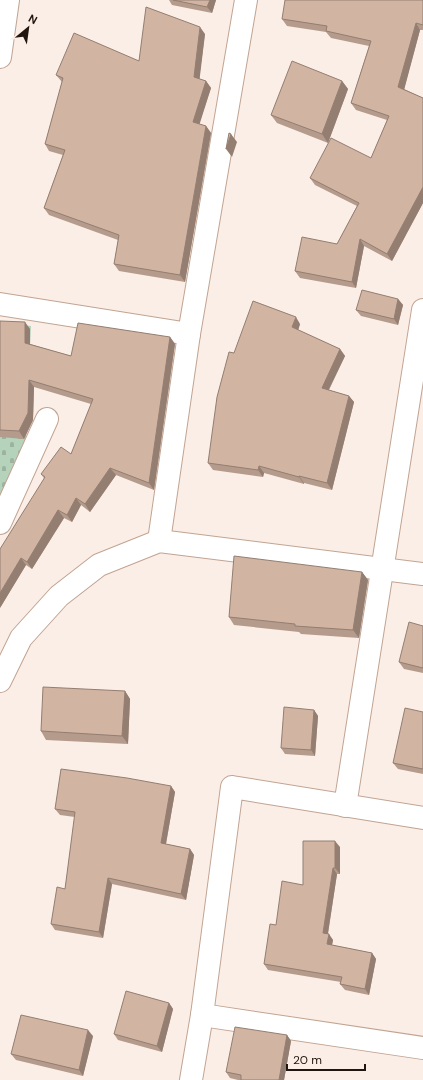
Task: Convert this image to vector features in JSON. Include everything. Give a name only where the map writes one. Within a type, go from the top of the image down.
[{"type":"street","points":[[0,57],[8,0]]},
{"type":"street","points":[[159,541],[189,334],[246,0]]},
{"type":"street","points":[[0,304],[189,334]]},
{"type":"street","points":[[345,806],[423,310]]},
{"type":"street","points":[[0,523],[47,419]]},
{"type":"street","points":[[0,681],[21,638],[59,596],[99,565],[159,541],[423,574]]},
{"type":"street","points":[[191,1080],[202,1015],[232,787],[423,818]]},
{"type":"street","points":[[202,1015],[423,1048]]},
{"type":"green space","points":[[0,323],[31,326],[25,459],[0,505]]},
{"type":"building","points":[[173,0],[210,0],[207,7]]},
{"type":"building","points":[[285,0],[423,0],[423,25],[416,23],[398,87],[423,98],[423,187],[387,254],[360,239],[352,282],[295,271],[302,237],[337,244],[359,203],[310,178],[331,138],[371,158],[389,116],[351,103],[371,41],[326,31],[327,26],[282,19]]},
{"type":"building","points":[[146,7],[200,27],[194,77],[206,81],[193,122],[206,126],[180,275],[114,264],[119,235],[44,208],[65,150],[45,144],[63,78],[56,75],[74,33],[139,61]]},
{"type":"building","points":[[292,61],[342,81],[322,134],[271,115]]},
{"type":"building","points":[[229,133],[231,134],[226,149]]},
{"type":"building","points":[[362,290],[398,299],[394,319],[356,310]]},
{"type":"building","points":[[253,301],[296,317],[292,327],[340,349],[322,388],[349,396],[327,483],[259,466],[258,470],[208,463],[217,397],[229,352],[234,353]]},
{"type":"building","points":[[0,321],[25,322],[25,343],[71,356],[78,323],[170,337],[149,483],[110,468],[85,504],[76,498],[67,515],[58,510],[27,562],[21,558],[0,593],[0,549],[45,477],[41,474],[61,447],[71,454],[93,399],[29,380],[28,413],[19,431],[0,430]]},
{"type":"building","points":[[234,556],[362,572],[353,630],[295,626],[295,624],[229,617]]},
{"type":"building","points":[[409,622],[423,626],[423,668],[399,662]]},
{"type":"building","points":[[43,687],[125,691],[122,736],[41,731]]},
{"type":"building","points":[[284,707],[314,710],[311,750],[281,748]]},
{"type":"building","points":[[405,708],[423,712],[423,769],[393,763]]},
{"type":"building","points":[[61,769],[171,786],[161,843],[190,849],[181,894],[108,878],[99,932],[51,924],[57,887],[65,889],[75,812],[55,809]]},
{"type":"building","points":[[303,841],[335,841],[335,868],[333,868],[323,933],[329,934],[327,944],[372,953],[365,989],[340,984],[342,977],[264,964],[270,924],[276,925],[282,881],[303,885]]},
{"type":"building","points":[[126,991],[169,1003],[157,1046],[114,1034]]},
{"type":"building","points":[[21,1015],[88,1030],[79,1070],[11,1054]]},
{"type":"building","points":[[235,1027],[287,1035],[279,1080],[241,1080],[241,1075],[226,1072]]}]
